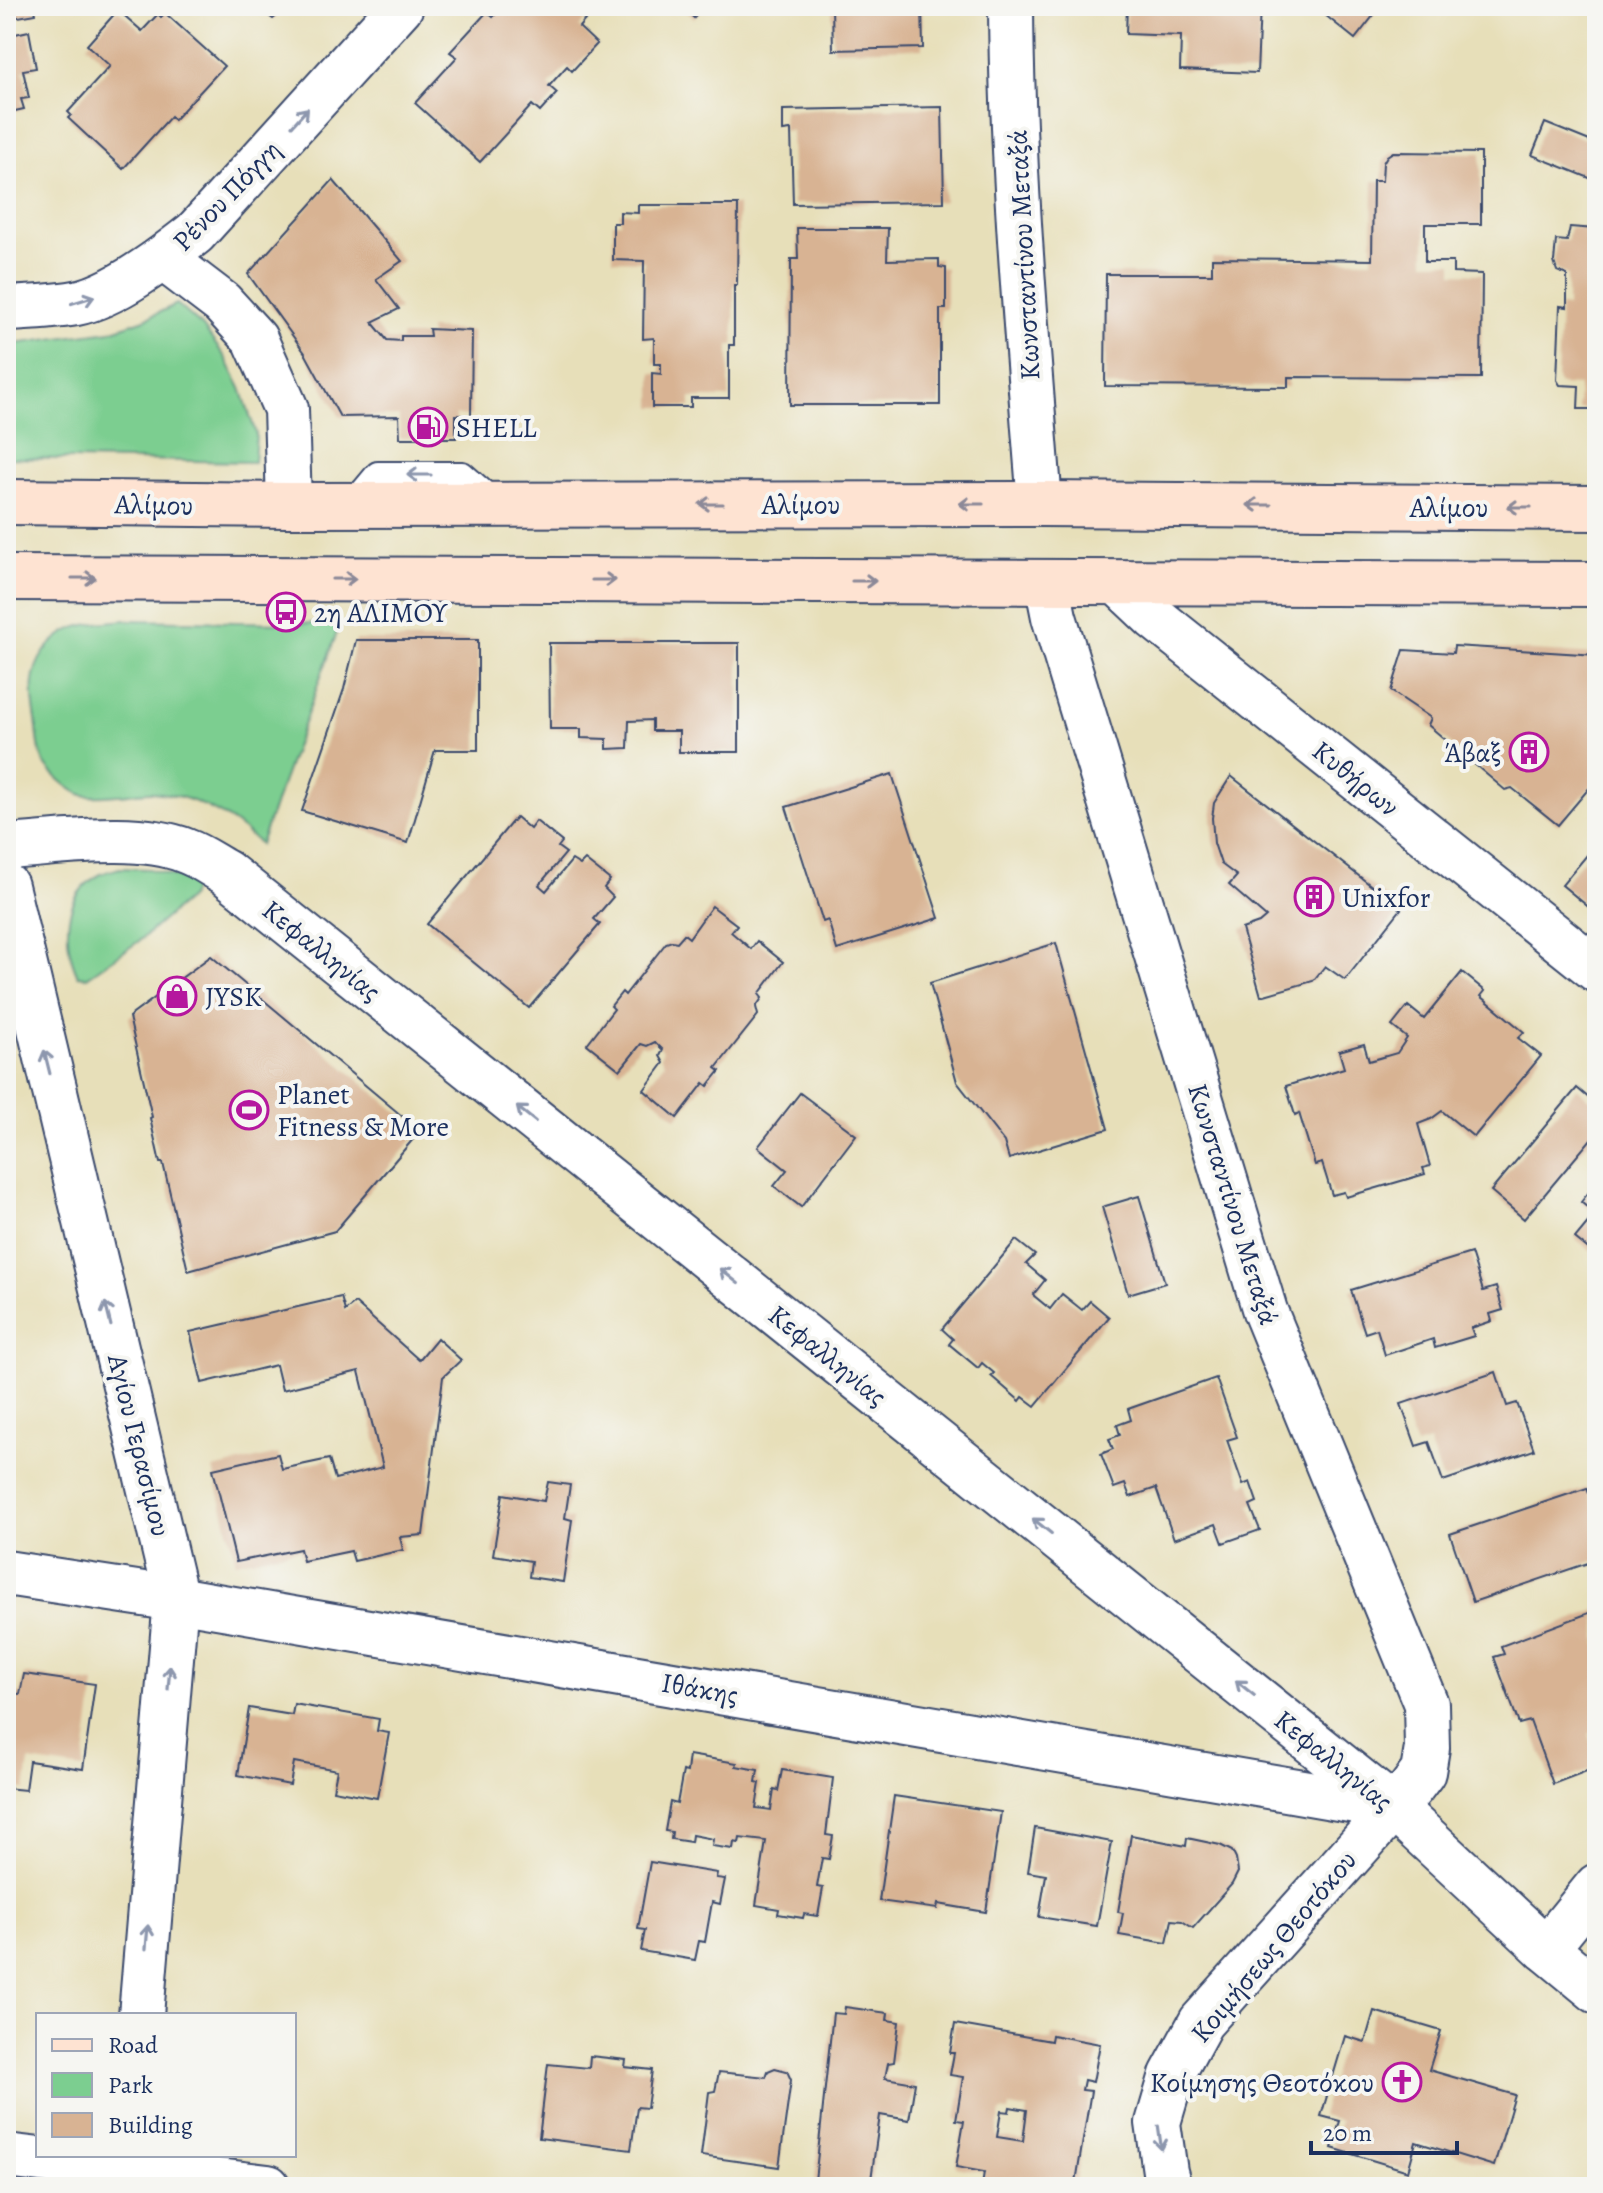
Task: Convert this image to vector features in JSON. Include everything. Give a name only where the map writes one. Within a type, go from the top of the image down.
[{"type":"main road","name":"Αλίμου","points":[[6,502],[1597,508]]},
{"type":"main road","points":[[6,578],[1597,584]]},
{"type":"street","name":"Ρένου Πόγγη","points":[[6,309],[78,303],[117,287],[163,258],[195,233],[401,6]]},
{"type":"street","name":"Κωνσταντίνου Μεταξά","points":[[1011,6],[1022,284],[1040,504]]},
{"type":"street","points":[[163,258],[222,303],[255,339],[286,409],[289,505]]},
{"type":"street","name":"Κωνσταντίνου Μεταξά","points":[[1047,582],[1054,617],[1265,1311],[1426,1704],[1427,1748],[1423,1772],[1393,1807]]},
{"type":"street","name":"Κυθήρων","points":[[1118,583],[1155,618],[1597,970]]},
{"type":"street","name":"Κεφαλληνίας","points":[[6,847],[146,842],[186,851],[225,872],[1393,1807],[1546,1949],[1597,1991]]},
{"type":"street","name":"Αγίου Γερασίμου","points":[[6,886],[176,1599],[141,2013]]},
{"type":"street","name":"Ιθάκης","points":[[6,1573],[176,1599],[1393,1807]]},
{"type":"street","name":"Κοιμήσεως Θεοτόκου","points":[[1169,2187],[1158,2123],[1172,2075],[1201,2022],[1393,1807]]},
{"type":"street","points":[[1546,1949],[1597,1886]]},
{"type":"street","points":[[6,2156],[268,2187]]},
{"type":"green space","points":[[177,304],[203,327],[225,357],[241,388],[256,434],[254,462],[6,458],[6,345],[110,331]]},
{"type":"green space","points":[[126,620],[340,624],[260,844],[224,816],[182,797],[148,792],[98,796],[80,794],[60,780],[44,762],[39,748],[33,693],[36,668],[45,651],[72,629]]},
{"type":"green space","points":[[120,868],[149,869],[191,881],[194,887],[190,897],[139,941],[87,977],[78,976],[69,948],[72,906],[88,883],[101,874]]},
{"type":"building","points":[[6,6],[34,6],[36,14],[12,18],[15,34],[29,31],[36,68],[23,70],[29,98],[21,99],[24,109],[6,113]]},
{"type":"building","points":[[246,6],[289,6],[273,19],[258,8],[253,13]]},
{"type":"building","points":[[503,6],[569,6],[585,20],[579,27],[597,44],[572,71],[567,66],[549,86],[557,93],[540,112],[532,105],[480,162],[415,103],[457,57],[450,52],[487,12],[493,17]]},
{"type":"building","points":[[681,6],[705,6],[694,18]]},
{"type":"building","points":[[832,6],[922,6],[923,48],[833,50]]},
{"type":"building","points":[[1127,6],[1260,6],[1257,73],[1180,70],[1181,36],[1126,34]]},
{"type":"building","points":[[1333,6],[1381,6],[1355,39],[1325,15]]},
{"type":"building","points":[[118,10],[142,31],[158,14],[161,17],[165,13],[224,66],[174,120],[171,116],[123,169],[68,118],[71,115],[68,112],[110,66],[87,45]]},
{"type":"building","points":[[942,107],[944,202],[793,204],[791,130],[783,131],[783,110]]},
{"type":"building","points":[[1545,123],[1597,144],[1597,181],[1532,155]]},
{"type":"building","points":[[1393,152],[1481,153],[1481,224],[1425,224],[1425,262],[1453,262],[1453,273],[1482,274],[1481,378],[1288,377],[1288,387],[1105,386],[1106,274],[1212,274],[1212,258],[1372,260],[1373,181],[1382,181],[1383,163]]},
{"type":"building","points":[[333,180],[402,261],[376,279],[399,309],[372,322],[387,340],[401,341],[401,336],[430,336],[429,329],[472,331],[471,416],[456,415],[456,438],[400,438],[399,416],[340,417],[305,353],[248,274]]},
{"type":"building","points":[[638,205],[738,205],[737,285],[734,285],[734,345],[729,345],[729,398],[691,398],[691,407],[652,407],[652,373],[661,374],[661,364],[654,364],[654,338],[643,339],[644,261],[613,260],[613,223],[620,223],[620,212],[638,213]]},
{"type":"building","points":[[1570,227],[1595,229],[1594,238],[1597,238],[1597,409],[1578,409],[1579,386],[1560,385],[1557,380],[1560,306],[1567,307],[1567,275],[1557,271],[1554,262],[1556,240],[1567,241]]},
{"type":"building","points":[[797,228],[888,228],[887,260],[939,259],[939,267],[946,268],[946,309],[940,309],[940,405],[790,405],[791,259],[798,259]]},
{"type":"building","points":[[356,640],[478,640],[478,750],[435,750],[408,843],[302,811],[344,689]]},
{"type":"building","points":[[549,643],[739,643],[739,752],[679,752],[679,731],[652,731],[652,720],[629,721],[628,748],[607,749],[607,739],[581,738],[581,729],[550,729]]},
{"type":"building","name":"Άβαξ","points":[[1454,646],[1597,655],[1597,779],[1558,825],[1512,788],[1505,790],[1428,725],[1431,718],[1391,691],[1404,650],[1453,653]]},
{"type":"building","points":[[892,774],[939,918],[837,950],[828,920],[823,922],[786,807]]},
{"type":"building","name":"Unixfor","points":[[1231,776],[1401,909],[1345,980],[1325,966],[1313,981],[1261,996],[1242,929],[1266,917],[1229,885],[1237,876],[1221,864],[1214,843],[1214,803]]},
{"type":"building","points":[[516,817],[530,829],[536,821],[562,842],[558,847],[566,853],[539,885],[546,891],[572,860],[580,865],[585,860],[610,880],[604,888],[613,897],[594,919],[600,924],[529,1008],[427,924]]},
{"type":"building","points":[[1597,843],[1597,914],[1562,885]]},
{"type":"building","points":[[712,906],[737,925],[731,932],[751,949],[757,941],[783,962],[759,994],[762,998],[756,1007],[758,1015],[716,1068],[720,1071],[708,1086],[704,1083],[677,1118],[644,1090],[664,1063],[660,1056],[663,1050],[655,1042],[647,1046],[641,1044],[620,1070],[587,1044],[614,1009],[611,1006],[622,992],[625,995],[666,943],[677,942],[684,934],[689,938]]},
{"type":"building","points":[[1056,943],[1108,1129],[1009,1159],[1004,1142],[957,1082],[930,983]]},
{"type":"building","points":[[211,956],[420,1131],[335,1231],[188,1271],[163,1163],[160,1163],[129,1017]]},
{"type":"building","points":[[1462,972],[1485,991],[1481,996],[1524,1032],[1518,1038],[1541,1056],[1474,1137],[1442,1111],[1418,1124],[1430,1166],[1423,1168],[1425,1174],[1346,1197],[1344,1192],[1332,1195],[1322,1163],[1315,1165],[1299,1113],[1295,1115],[1286,1086],[1344,1068],[1339,1051],[1364,1044],[1369,1061],[1397,1053],[1407,1038],[1392,1026],[1408,1006],[1424,1019]]},
{"type":"building","points":[[1577,1088],[1597,1105],[1597,1132],[1524,1219],[1491,1191]]},
{"type":"building","points":[[800,1093],[856,1135],[801,1207],[774,1186],[787,1170],[758,1147]]},
{"type":"building","points":[[1597,1182],[1597,1256],[1575,1238],[1595,1214],[1581,1202]]},
{"type":"building","points":[[1139,1196],[1165,1283],[1128,1294],[1102,1207]]},
{"type":"building","points":[[1016,1240],[1035,1255],[1026,1264],[1045,1280],[1033,1295],[1050,1309],[1062,1294],[1082,1310],[1090,1301],[1109,1317],[1035,1406],[1023,1397],[1020,1401],[991,1376],[994,1373],[982,1363],[978,1368],[949,1344],[953,1339],[942,1329]]},
{"type":"building","points":[[1471,1253],[1483,1291],[1496,1287],[1503,1310],[1490,1314],[1492,1321],[1471,1328],[1474,1336],[1435,1348],[1433,1339],[1385,1355],[1377,1329],[1365,1333],[1351,1290]]},
{"type":"building","points":[[341,1297],[345,1311],[355,1303],[419,1360],[437,1338],[461,1360],[443,1377],[423,1535],[400,1537],[403,1550],[354,1561],[351,1551],[303,1561],[300,1549],[236,1562],[213,1469],[278,1454],[282,1469],[329,1459],[335,1479],[383,1467],[359,1371],[282,1390],[276,1365],[202,1383],[190,1332]]},
{"type":"building","points":[[1496,1372],[1507,1406],[1517,1403],[1534,1450],[1443,1481],[1429,1442],[1416,1446],[1401,1404]]},
{"type":"building","points":[[1216,1378],[1237,1437],[1227,1440],[1243,1485],[1250,1482],[1257,1502],[1250,1505],[1260,1530],[1223,1543],[1216,1524],[1174,1539],[1156,1488],[1130,1497],[1125,1484],[1114,1488],[1101,1454],[1113,1449],[1109,1439],[1120,1435],[1117,1425],[1131,1420],[1128,1409]]},
{"type":"building","points":[[548,1482],[570,1485],[565,1518],[572,1520],[563,1582],[529,1577],[531,1561],[493,1555],[503,1494],[544,1501]]},
{"type":"building","points":[[1587,1488],[1597,1519],[1597,1560],[1473,1602],[1450,1534]]},
{"type":"building","points":[[1597,1610],[1597,1731],[1588,1734],[1597,1767],[1553,1784],[1530,1721],[1519,1724],[1494,1657],[1504,1654],[1501,1646]]},
{"type":"building","points":[[24,1674],[95,1684],[83,1769],[29,1761],[25,1790],[6,1788],[6,1693],[20,1694]]},
{"type":"building","points":[[294,1704],[379,1719],[377,1731],[389,1733],[377,1798],[333,1790],[337,1770],[294,1762],[290,1785],[238,1775],[249,1708],[292,1715]]},
{"type":"building","points":[[689,1755],[758,1770],[756,1782],[760,1783],[756,1808],[771,1810],[774,1790],[778,1791],[782,1770],[833,1778],[826,1835],[833,1836],[829,1859],[822,1858],[817,1887],[823,1888],[818,1916],[804,1914],[803,1918],[778,1914],[779,1909],[756,1905],[766,1841],[740,1838],[739,1843],[734,1842],[733,1849],[712,1846],[713,1839],[692,1835],[691,1842],[671,1839],[672,1832],[665,1831],[670,1802],[677,1804]]},
{"type":"building","points":[[894,1796],[1001,1812],[986,1912],[938,1904],[937,1909],[879,1901]]},
{"type":"building","points":[[1035,1828],[1112,1842],[1097,1926],[1039,1917],[1046,1875],[1028,1872]]},
{"type":"building","points":[[1131,1835],[1186,1846],[1187,1838],[1220,1845],[1232,1851],[1236,1859],[1238,1872],[1232,1884],[1193,1928],[1182,1921],[1172,1920],[1167,1943],[1119,1935],[1123,1913],[1118,1912]]},
{"type":"building","points":[[650,1862],[717,1873],[716,1878],[725,1879],[720,1904],[712,1902],[705,1942],[699,1941],[695,1960],[641,1951],[645,1930],[638,1929]]},
{"type":"building","points":[[845,2007],[888,2013],[887,2020],[899,2022],[894,2062],[888,2063],[885,2078],[915,2083],[909,2120],[880,2115],[870,2187],[815,2181],[833,2013],[844,2014]]},
{"type":"building","name":"Κοίμησης Θεοτόκου","points":[[1374,2011],[1441,2031],[1429,2070],[1515,2095],[1494,2166],[1416,2142],[1408,2171],[1332,2148],[1340,2121],[1321,2116],[1345,2036],[1365,2042]]},
{"type":"building","points":[[955,2024],[1051,2041],[1052,2035],[1100,2044],[1093,2082],[1084,2080],[1082,2090],[1091,2091],[1076,2182],[1082,2182],[1081,2187],[982,2185],[984,2172],[956,2167],[964,2121],[956,2120],[963,2077],[950,2075],[954,2053],[950,2053]],"holes":[[[1010,2107],[1027,2110],[1023,2141],[997,2137],[1001,2111],[1009,2112]]]},
{"type":"building","points":[[590,2056],[626,2060],[625,2067],[652,2070],[647,2108],[637,2107],[631,2150],[539,2138],[548,2064],[589,2068]]},
{"type":"building","points":[[775,2068],[787,2071],[791,2080],[779,2167],[701,2156],[709,2092],[715,2091],[719,2072],[766,2077],[768,2071]]},
{"type":"place","name":"SHELL","points":[[428,427]]},
{"type":"place","name":"2η ΑΛΙΜΟΥ","points":[[286,612]]},
{"type":"place","name":"Άβαξ","points":[[1529,752]]},
{"type":"place","name":"Unixfor","points":[[1314,897]]},
{"type":"place","name":"JYSK","points":[[177,996]]},
{"type":"place","name":"Planet Fitness & More","points":[[249,1110]]},
{"type":"place","name":"Κοίμησης Θεοτόκου","points":[[1402,2082]]}]
